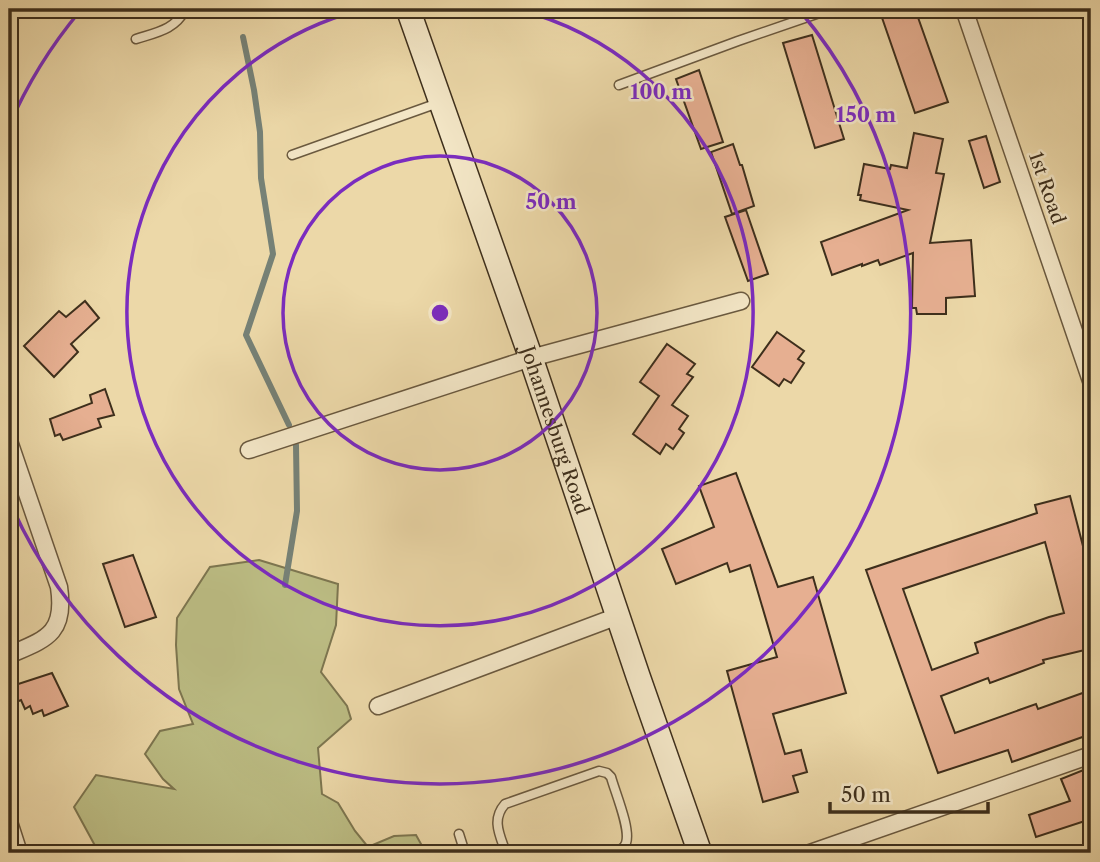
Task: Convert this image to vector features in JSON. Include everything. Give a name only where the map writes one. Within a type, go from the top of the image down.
[{"type":"main road","name":"Johannesburg Road","points":[[408,9],[531,358],[700,853]]},
{"type":"street","name":"1st Road","points":[[964,9],[1091,381]]},
{"type":"street","points":[[249,450],[531,358],[741,301]]},
{"type":"street","points":[[9,441],[59,587],[61,601],[61,612],[50,634],[9,655]]},
{"type":"street","points":[[378,706],[618,616]]},
{"type":"street","points":[[810,853],[1091,755]]},
{"type":"street","points":[[9,822],[19,853]]},
{"type":"lane","points":[[136,39],[169,28],[179,20],[186,9]]},
{"type":"lane","points":[[619,85],[831,9]]},
{"type":"lane","points":[[292,155],[440,102]]},
{"type":"lane","points":[[506,853],[496,823],[499,811],[505,804],[599,771],[611,777],[626,828],[627,840],[617,851]]},
{"type":"lane","points":[[459,834],[465,853]]},
{"type":"green space","points":[[259,560],[338,584],[336,625],[321,672],[347,706],[351,719],[318,748],[322,794],[338,803],[368,847],[394,836],[416,835],[426,853],[99,853],[74,807],[96,775],[174,789],[145,754],[160,731],[193,724],[179,689],[177,618],[210,567]]},
{"type":"building","points":[[879,9],[915,9],[948,102],[915,113]]},
{"type":"building","points":[[812,35],[844,139],[815,148],[783,43]]},
{"type":"building","points":[[699,70],[723,142],[701,149],[676,79]]},
{"type":"building","points":[[914,133],[943,139],[936,173],[944,174],[930,243],[971,240],[975,296],[946,298],[946,314],[917,314],[916,308],[912,308],[913,253],[880,265],[878,260],[832,275],[821,242],[908,210],[860,200],[861,195],[858,195],[864,164],[890,169],[891,165],[907,168]]},
{"type":"building","points":[[986,136],[1000,182],[984,188],[969,141]]},
{"type":"building","points":[[733,144],[754,206],[732,214],[711,152]]},
{"type":"building","points":[[746,210],[768,274],[748,281],[725,217]]},
{"type":"building","points":[[85,301],[99,318],[71,344],[78,352],[54,377],[24,346],[59,311],[66,317]]},
{"type":"building","points":[[777,332],[804,351],[798,359],[804,363],[791,383],[784,379],[779,386],[752,367]]},
{"type":"building","points":[[667,344],[695,364],[687,374],[693,377],[672,405],[688,416],[679,429],[684,433],[673,449],[666,444],[660,454],[633,434],[659,396],[640,382]]},
{"type":"building","points":[[105,389],[114,415],[98,419],[101,427],[63,440],[60,434],[55,436],[50,419],[92,403],[90,395]]},
{"type":"building","points":[[736,473],[778,587],[813,577],[846,693],[773,714],[785,754],[801,750],[807,772],[793,776],[798,792],[763,802],[727,671],[777,657],[750,565],[730,572],[727,563],[676,584],[662,549],[714,527],[699,486]]},
{"type":"building","points":[[1070,496],[1091,577],[1089,649],[1043,660],[1044,663],[990,683],[988,678],[941,696],[955,733],[1036,704],[1038,709],[1091,690],[1091,734],[1012,762],[1008,750],[938,773],[866,570],[1037,513],[1035,505]],"holes":[[[1045,542],[1064,613],[975,643],[978,653],[932,670],[903,589]]]},
{"type":"building","points":[[133,555],[156,617],[125,627],[103,564]]},
{"type":"building","points":[[52,673],[68,706],[44,716],[42,710],[33,714],[30,706],[25,709],[21,700],[9,705],[9,687]]},
{"type":"building","points":[[1091,767],[1091,819],[1036,837],[1029,815],[1070,801],[1061,779]]},
{"type":"waterway","points":[[243,37],[260,132],[261,178],[273,254],[246,335],[289,425]]},
{"type":"waterway","points":[[285,585],[297,511],[296,445]]}]
